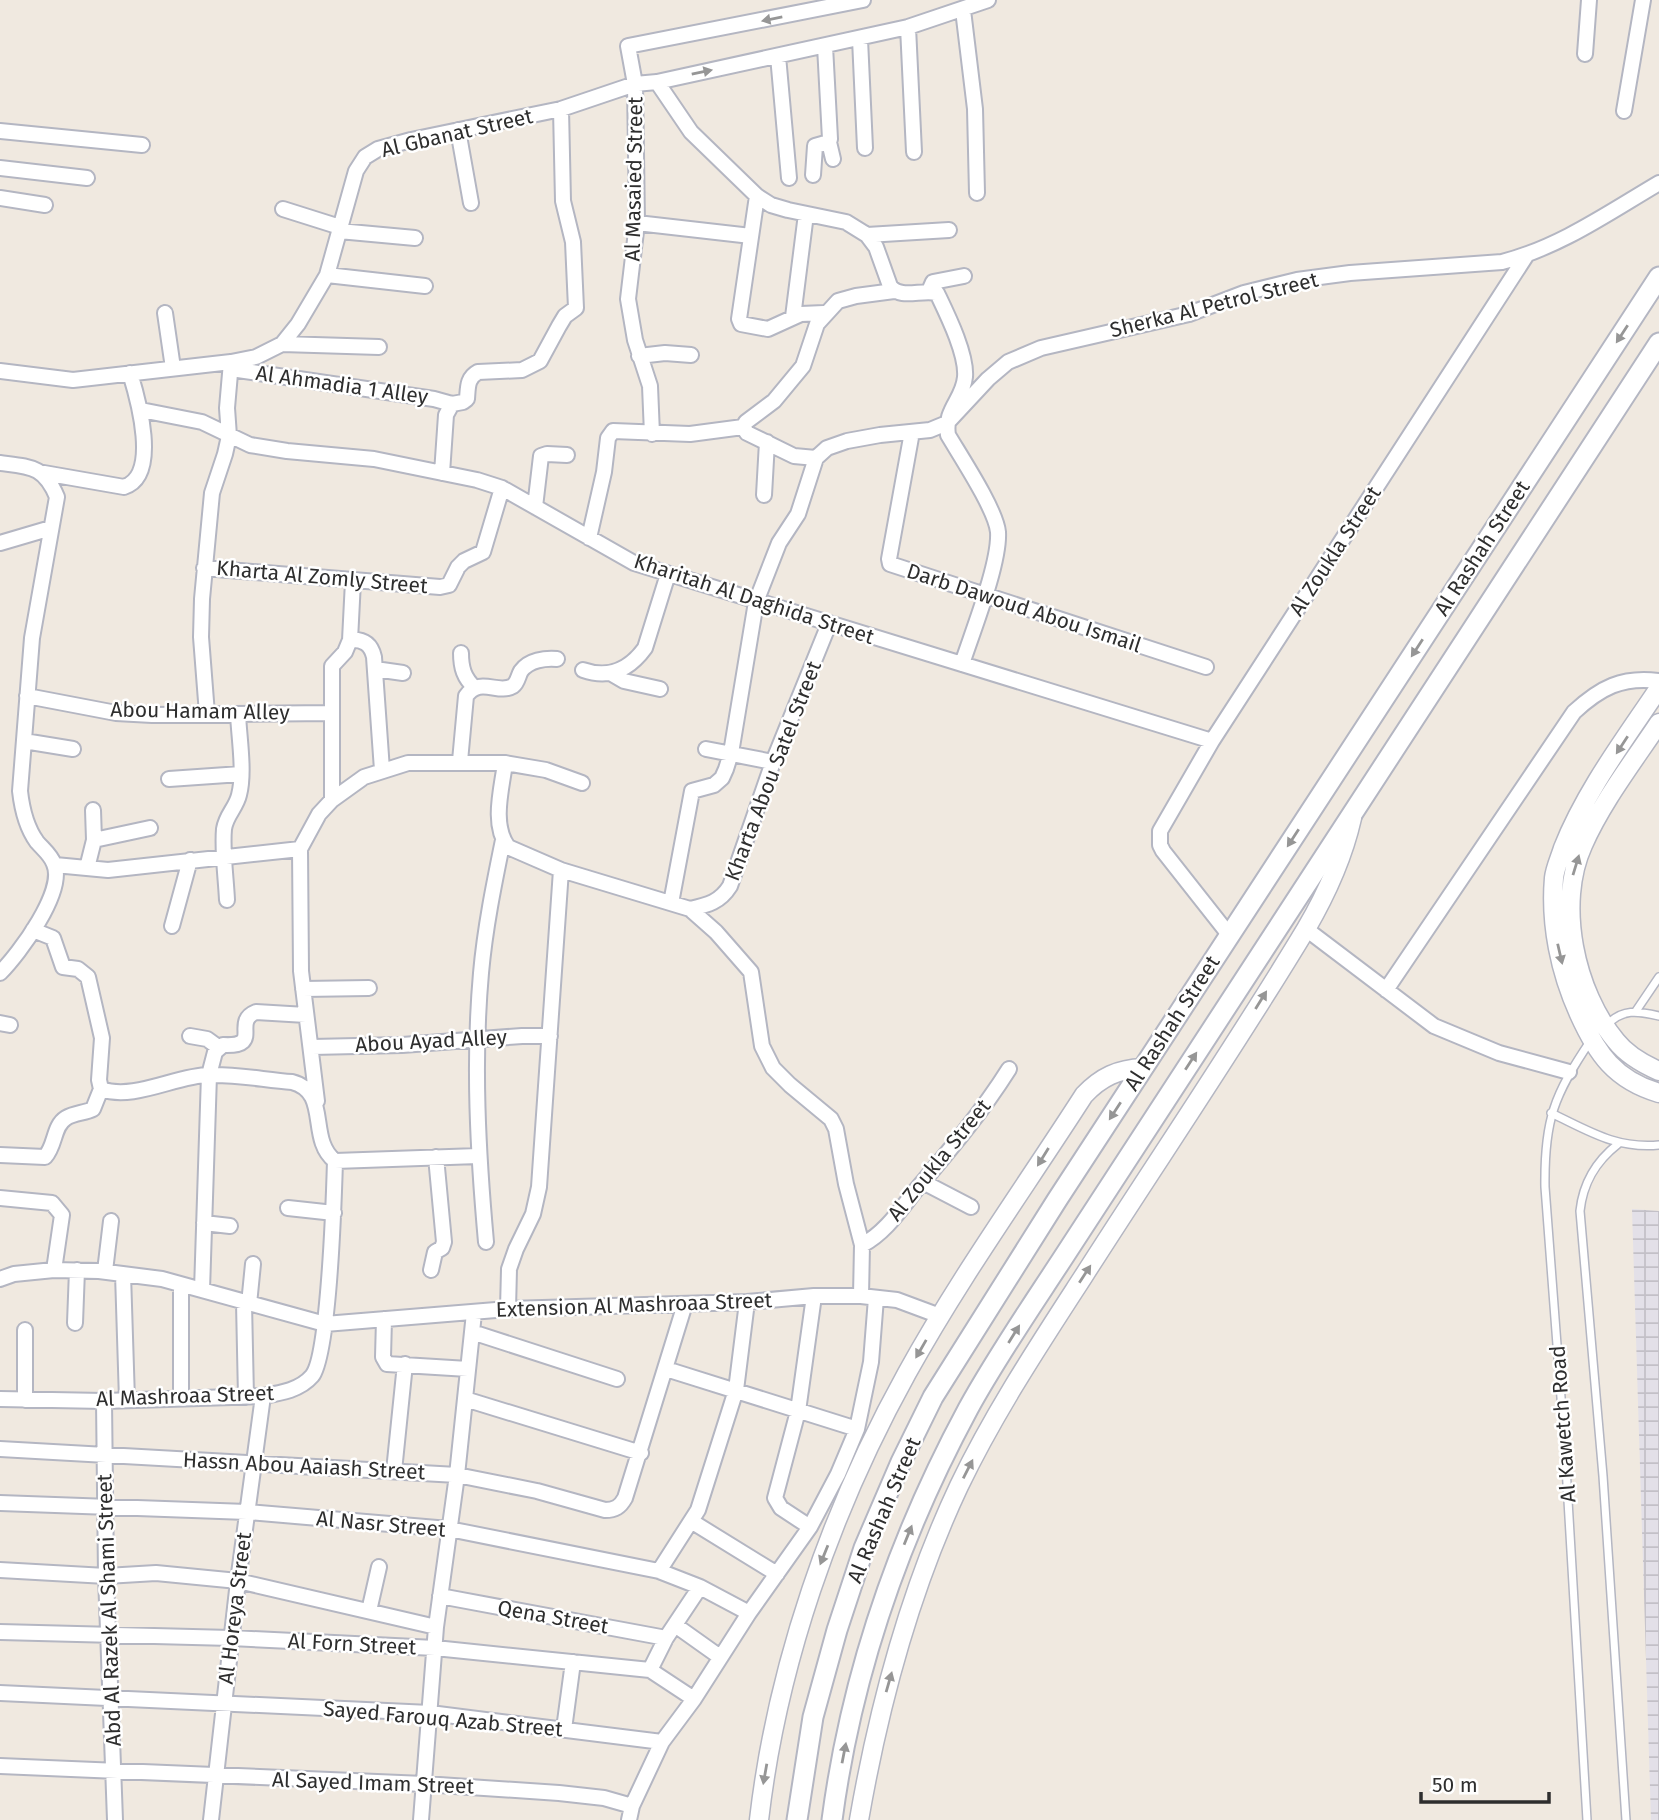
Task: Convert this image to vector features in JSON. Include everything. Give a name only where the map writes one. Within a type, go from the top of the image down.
[{"type":"main road","name":"Al Rashah Street","points":[[796,1820],[813,1717],[836,1630],[864,1548],[933,1397],[1143,1068],[1659,277]]},
{"type":"main road","name":"Al Rashah Street","points":[[832,1820],[855,1698],[879,1616],[910,1531],[968,1410],[1018,1326],[1659,344]]},
{"type":"street","name":"Al Masaied Street","points":[[652,434],[650,386],[630,321],[628,299],[637,223],[635,84],[628,46],[863,0]]},
{"type":"street","name":"Al Gbanat Street","points":[[0,371],[73,380],[173,368],[231,365],[256,357],[282,344],[298,324],[327,275],[356,170],[365,157],[378,149],[561,109],[635,84],[657,82],[860,39],[908,27],[988,0]]},
{"type":"street","points":[[1585,54],[1589,0]]},
{"type":"street","points":[[1624,111],[1643,0]]},
{"type":"street","points":[[963,10],[975,109],[977,193]]},
{"type":"street","points":[[908,27],[914,152]]},
{"type":"street","points":[[860,39],[865,148]]},
{"type":"street","points":[[825,46],[829,142],[833,159]]},
{"type":"street","points":[[778,56],[789,178]]},
{"type":"street","points":[[657,82],[691,132],[757,196],[771,205],[846,222],[867,235],[876,247],[894,291],[899,294],[929,291],[937,293],[943,304],[964,364],[965,379],[950,409],[948,435],[998,531],[996,551],[962,664]]},
{"type":"street","points":[[442,473],[446,415],[452,404],[467,399],[469,380],[478,372],[522,370],[540,361],[565,316],[576,308],[573,242],[563,201],[561,109]]},
{"type":"street","points":[[458,130],[471,204]]},
{"type":"street","points":[[0,131],[142,145]]},
{"type":"street","points":[[813,175],[816,146],[829,142]]},
{"type":"street","points":[[0,168],[87,178]]},
{"type":"street","name":"Sherka Al Petrol Street","points":[[947,423],[988,379],[1008,362],[1041,348],[1189,314],[1244,293],[1297,280],[1350,273],[1502,262],[1526,256],[1560,241],[1659,183]]},
{"type":"street","points":[[757,196],[739,318],[741,324],[768,329],[801,314],[824,313]]},
{"type":"street","points":[[0,198],[45,205]]},
{"type":"street","points":[[283,208],[340,229],[415,238]]},
{"type":"street","points":[[793,317],[806,214]]},
{"type":"street","points":[[637,223],[751,236]]},
{"type":"street","points":[[867,235],[949,230]]},
{"type":"street","name":"Al Zoukla Street","points":[[1230,936],[1163,851],[1160,831],[1212,741],[1526,256]]},
{"type":"street","points":[[327,275],[425,286]]},
{"type":"street","points":[[929,291],[933,282],[964,276]]},
{"type":"street","points":[[743,427],[774,401],[803,366],[817,324],[824,313],[838,301],[847,298],[894,291]]},
{"type":"street","points":[[165,313],[173,368]]},
{"type":"street","points":[[282,344],[379,347]]},
{"type":"street","points":[[639,356],[665,353],[691,355]]},
{"type":"street","points":[[207,714],[201,638],[204,568],[212,493],[229,436],[227,408],[231,365]]},
{"type":"street","name":"Al Ahmadia 1 Alley","points":[[231,365],[452,404]]},
{"type":"street","points":[[0,463],[124,487],[132,484],[138,479],[144,437],[141,410],[131,373]]},
{"type":"street","name":"Kharitah Al Daghida Street","points":[[141,410],[201,422],[250,445],[374,459],[502,488],[634,563],[1212,741]]},
{"type":"street","points":[[671,903],[692,791],[714,785],[722,778],[731,753],[756,602],[779,543],[798,514],[816,458],[827,448],[847,441],[930,430],[947,423]]},
{"type":"street","points":[[589,538],[610,434],[618,431],[690,434],[743,427]]},
{"type":"street","points":[[743,427],[747,433],[794,456],[816,458]]},
{"type":"street","name":"Darb Dawoud Abou Ismail","points":[[912,432],[890,564],[1206,667]]},
{"type":"street","points":[[764,495],[767,442]]},
{"type":"street","points":[[535,507],[541,456],[567,455]]},
{"type":"street","points":[[0,973],[14,960],[33,930],[56,883],[55,865],[28,826],[22,810],[20,791],[32,638],[57,497],[44,473]]},
{"type":"street","name":"Kharta Al Zomly Street","points":[[204,568],[353,582],[439,587],[449,585],[464,561],[483,552],[502,488]]},
{"type":"street","points":[[0,543],[51,528]]},
{"type":"street","points":[[583,670],[597,675],[612,674],[634,661],[645,648],[668,574]]},
{"type":"street","points":[[332,800],[332,666],[345,652],[350,640],[353,582]]},
{"type":"street","name":"Kharta Abou Satel Street","points":[[690,909],[722,898],[730,886],[773,762],[829,624]]},
{"type":"street","points":[[350,640],[358,640],[372,649],[382,770]]},
{"type":"street","points":[[461,653],[466,680],[475,688]]},
{"type":"street","points":[[460,761],[466,696],[475,688],[483,686],[512,686],[527,666],[536,661],[557,659]]},
{"type":"street","points":[[375,669],[403,673]]},
{"type":"street","points":[[612,674],[624,681],[660,689]]},
{"type":"street","points":[[1386,989],[1574,712],[1606,687],[1625,680],[1659,681]]},
{"type":"street","points":[[1659,688],[1574,821],[1554,877],[1555,927],[1559,953],[1574,1002],[1591,1040],[1615,1071],[1632,1083],[1659,1093]]},
{"type":"street","name":"Abou Hamam Alley","points":[[27,696],[116,713],[332,713]]},
{"type":"street","points":[[227,900],[224,831],[226,821],[240,795],[238,714]]},
{"type":"street","points":[[1659,723],[1582,845],[1573,874],[1569,903],[1576,960],[1585,986],[1605,1026],[1616,1042],[1630,1055],[1659,1072]]},
{"type":"street","points":[[24,741],[73,749]]},
{"type":"street","points":[[706,749],[773,762]]},
{"type":"street","points":[[486,1242],[478,1156],[477,1040],[481,972],[491,896],[503,840],[499,807],[505,762]]},
{"type":"street","points":[[325,1324],[334,1213],[335,1161],[323,1147],[318,1128],[312,1047],[303,989],[300,849],[308,831],[332,800],[347,788],[382,770],[408,763],[505,762],[546,770],[582,783]]},
{"type":"street","points":[[169,779],[241,774]]},
{"type":"street","points":[[87,868],[94,840],[93,810]]},
{"type":"street","points":[[859,1820],[871,1751],[907,1619],[933,1547],[965,1476],[993,1420],[1043,1339],[1306,929],[1321,903],[1342,855],[1353,812]]},
{"type":"street","points":[[94,840],[150,828]]},
{"type":"street","points":[[503,840],[516,852],[561,870],[690,909],[745,962],[751,972],[762,1046],[773,1068],[831,1119],[836,1129],[846,1184],[862,1245],[861,1296]]},
{"type":"street","points":[[55,865],[108,870],[300,849]]},
{"type":"street","points":[[172,926],[190,860]]},
{"type":"street","points":[[508,1309],[509,1269],[533,1214],[539,1186],[561,870]]},
{"type":"street","points":[[1306,929],[1434,1026],[1522,1060],[1569,1072]]},
{"type":"street","points":[[0,1155],[45,1157],[51,1150],[59,1124],[71,1116],[93,1109],[101,1089],[99,1080],[102,1038],[88,977],[78,969],[63,967],[52,938],[33,930]]},
{"type":"street","points":[[303,989],[369,988]]},
{"type":"street","points":[[190,1036],[207,1039],[218,1047],[243,1044],[246,1039],[246,1020],[250,1014],[256,1012],[306,1015]]},
{"type":"street","points":[[1591,1040],[1605,1026]]},
{"type":"street","name":"Abou Ayad Alley","points":[[312,1047],[402,1045],[550,1036]]},
{"type":"street","points":[[202,1290],[209,1075],[218,1047]]},
{"type":"street","points":[[759,1820],[764,1774],[787,1674],[819,1568],[855,1478],[906,1376],[940,1316],[1084,1095],[1093,1085],[1116,1072],[1143,1068]]},
{"type":"street","name":"Al Zoukla Street","points":[[862,1245],[878,1235],[923,1182],[986,1105],[1009,1069]]},
{"type":"street","points":[[101,1089],[138,1090],[209,1075],[300,1084],[310,1091],[317,1106]]},
{"type":"street","points":[[335,1161],[478,1156]]},
{"type":"street","points":[[431,1270],[435,1252],[442,1248],[444,1242],[436,1157]]},
{"type":"street","points":[[923,1182],[971,1207]]},
{"type":"street","points":[[0,1198],[52,1203],[58,1208],[62,1215],[54,1270]]},
{"type":"street","points":[[288,1208],[334,1213]]},
{"type":"street","points":[[104,1271],[111,1221]]},
{"type":"street","points":[[204,1223],[230,1226]]},
{"type":"street","points":[[246,1396],[246,1304],[253,1264]]},
{"type":"street","points":[[75,1323],[77,1270]]},
{"type":"street","name":"Extension Al Mashroaa Street","points":[[0,1279],[14,1274],[77,1270],[162,1279],[325,1324],[508,1309],[747,1302],[814,1296],[861,1296],[897,1300],[940,1316]]},
{"type":"street","points":[[123,1274],[127,1400]]},
{"type":"street","points":[[181,1284],[181,1398]]},
{"type":"street","points":[[810,1527],[781,1508],[775,1498],[798,1411],[814,1296]]},
{"type":"street","points":[[631,1813],[662,1742],[810,1527],[838,1475],[857,1429],[871,1362],[876,1298]]},
{"type":"street","points":[[659,1571],[698,1510],[736,1390],[747,1302]]},
{"type":"street","points":[[465,1399],[640,1453],[685,1304]]},
{"type":"street","points":[[421,1820],[436,1627],[457,1475],[474,1312]]},
{"type":"street","points":[[384,1319],[384,1362],[387,1364],[468,1369]]},
{"type":"street","name":"Al Mashroaa Street","points":[[0,1399],[104,1401],[263,1396],[283,1393],[301,1385],[314,1374],[325,1324]]},
{"type":"street","points":[[25,1330],[25,1400]]},
{"type":"street","points":[[472,1332],[617,1379]]},
{"type":"street","points":[[394,1471],[405,1364]]},
{"type":"street","points":[[666,1370],[857,1429]]},
{"type":"street","name":"Al Horeya Street","points":[[211,1820],[238,1580],[263,1396]]},
{"type":"street","name":"Abd Al Razek Al Shami Street","points":[[104,1401],[106,1576],[115,1820]]},
{"type":"street","name":"Hassn Abou Aaiash Street","points":[[0,1448],[457,1475],[604,1510],[617,1508],[625,1498],[640,1453]]},
{"type":"street","name":"Al Nasr Street","points":[[0,1503],[247,1512],[449,1529],[659,1571],[699,1587],[749,1613]]},
{"type":"street","points":[[691,1521],[777,1574]]},
{"type":"street","points":[[369,1611],[379,1566]]},
{"type":"street","points":[[0,1570],[106,1576],[156,1573],[238,1580],[436,1627]]},
{"type":"street","points":[[650,1670],[666,1638],[699,1587]]},
{"type":"street","name":"Qena Street","points":[[440,1596],[666,1638]]},
{"type":"street","points":[[675,1625],[720,1657]]},
{"type":"street","name":"Al Forn Street","points":[[0,1632],[231,1638],[435,1648],[650,1670],[694,1699]]},
{"type":"street","points":[[564,1729],[573,1662]]},
{"type":"street","name":"Sayed Farouq Azab Street","points":[[0,1693],[430,1713],[662,1742]]},
{"type":"street","name":"Al Sayed Imam Street","points":[[0,1766],[424,1784],[559,1793],[604,1798],[631,1813]]},
{"type":"lane","points":[[1636,1011],[1659,978]]},
{"type":"lane","points":[[1605,1026],[1616,1016],[1636,1011],[1659,1016]]},
{"type":"lane","name":"Al Kawetch Road","points":[[1587,1820],[1544,1150],[1551,1113],[1569,1072],[1591,1040]]},
{"type":"lane","points":[[1551,1113],[1618,1144],[1643,1147],[1659,1145]]},
{"type":"lane","points":[[1618,1144],[1607,1152],[1591,1173],[1581,1198],[1580,1211],[1603,1476],[1626,1820]]},
{"type":"shaded area","points":[[1632,1209],[1659,1211],[1659,1820],[1651,1820]]}]
